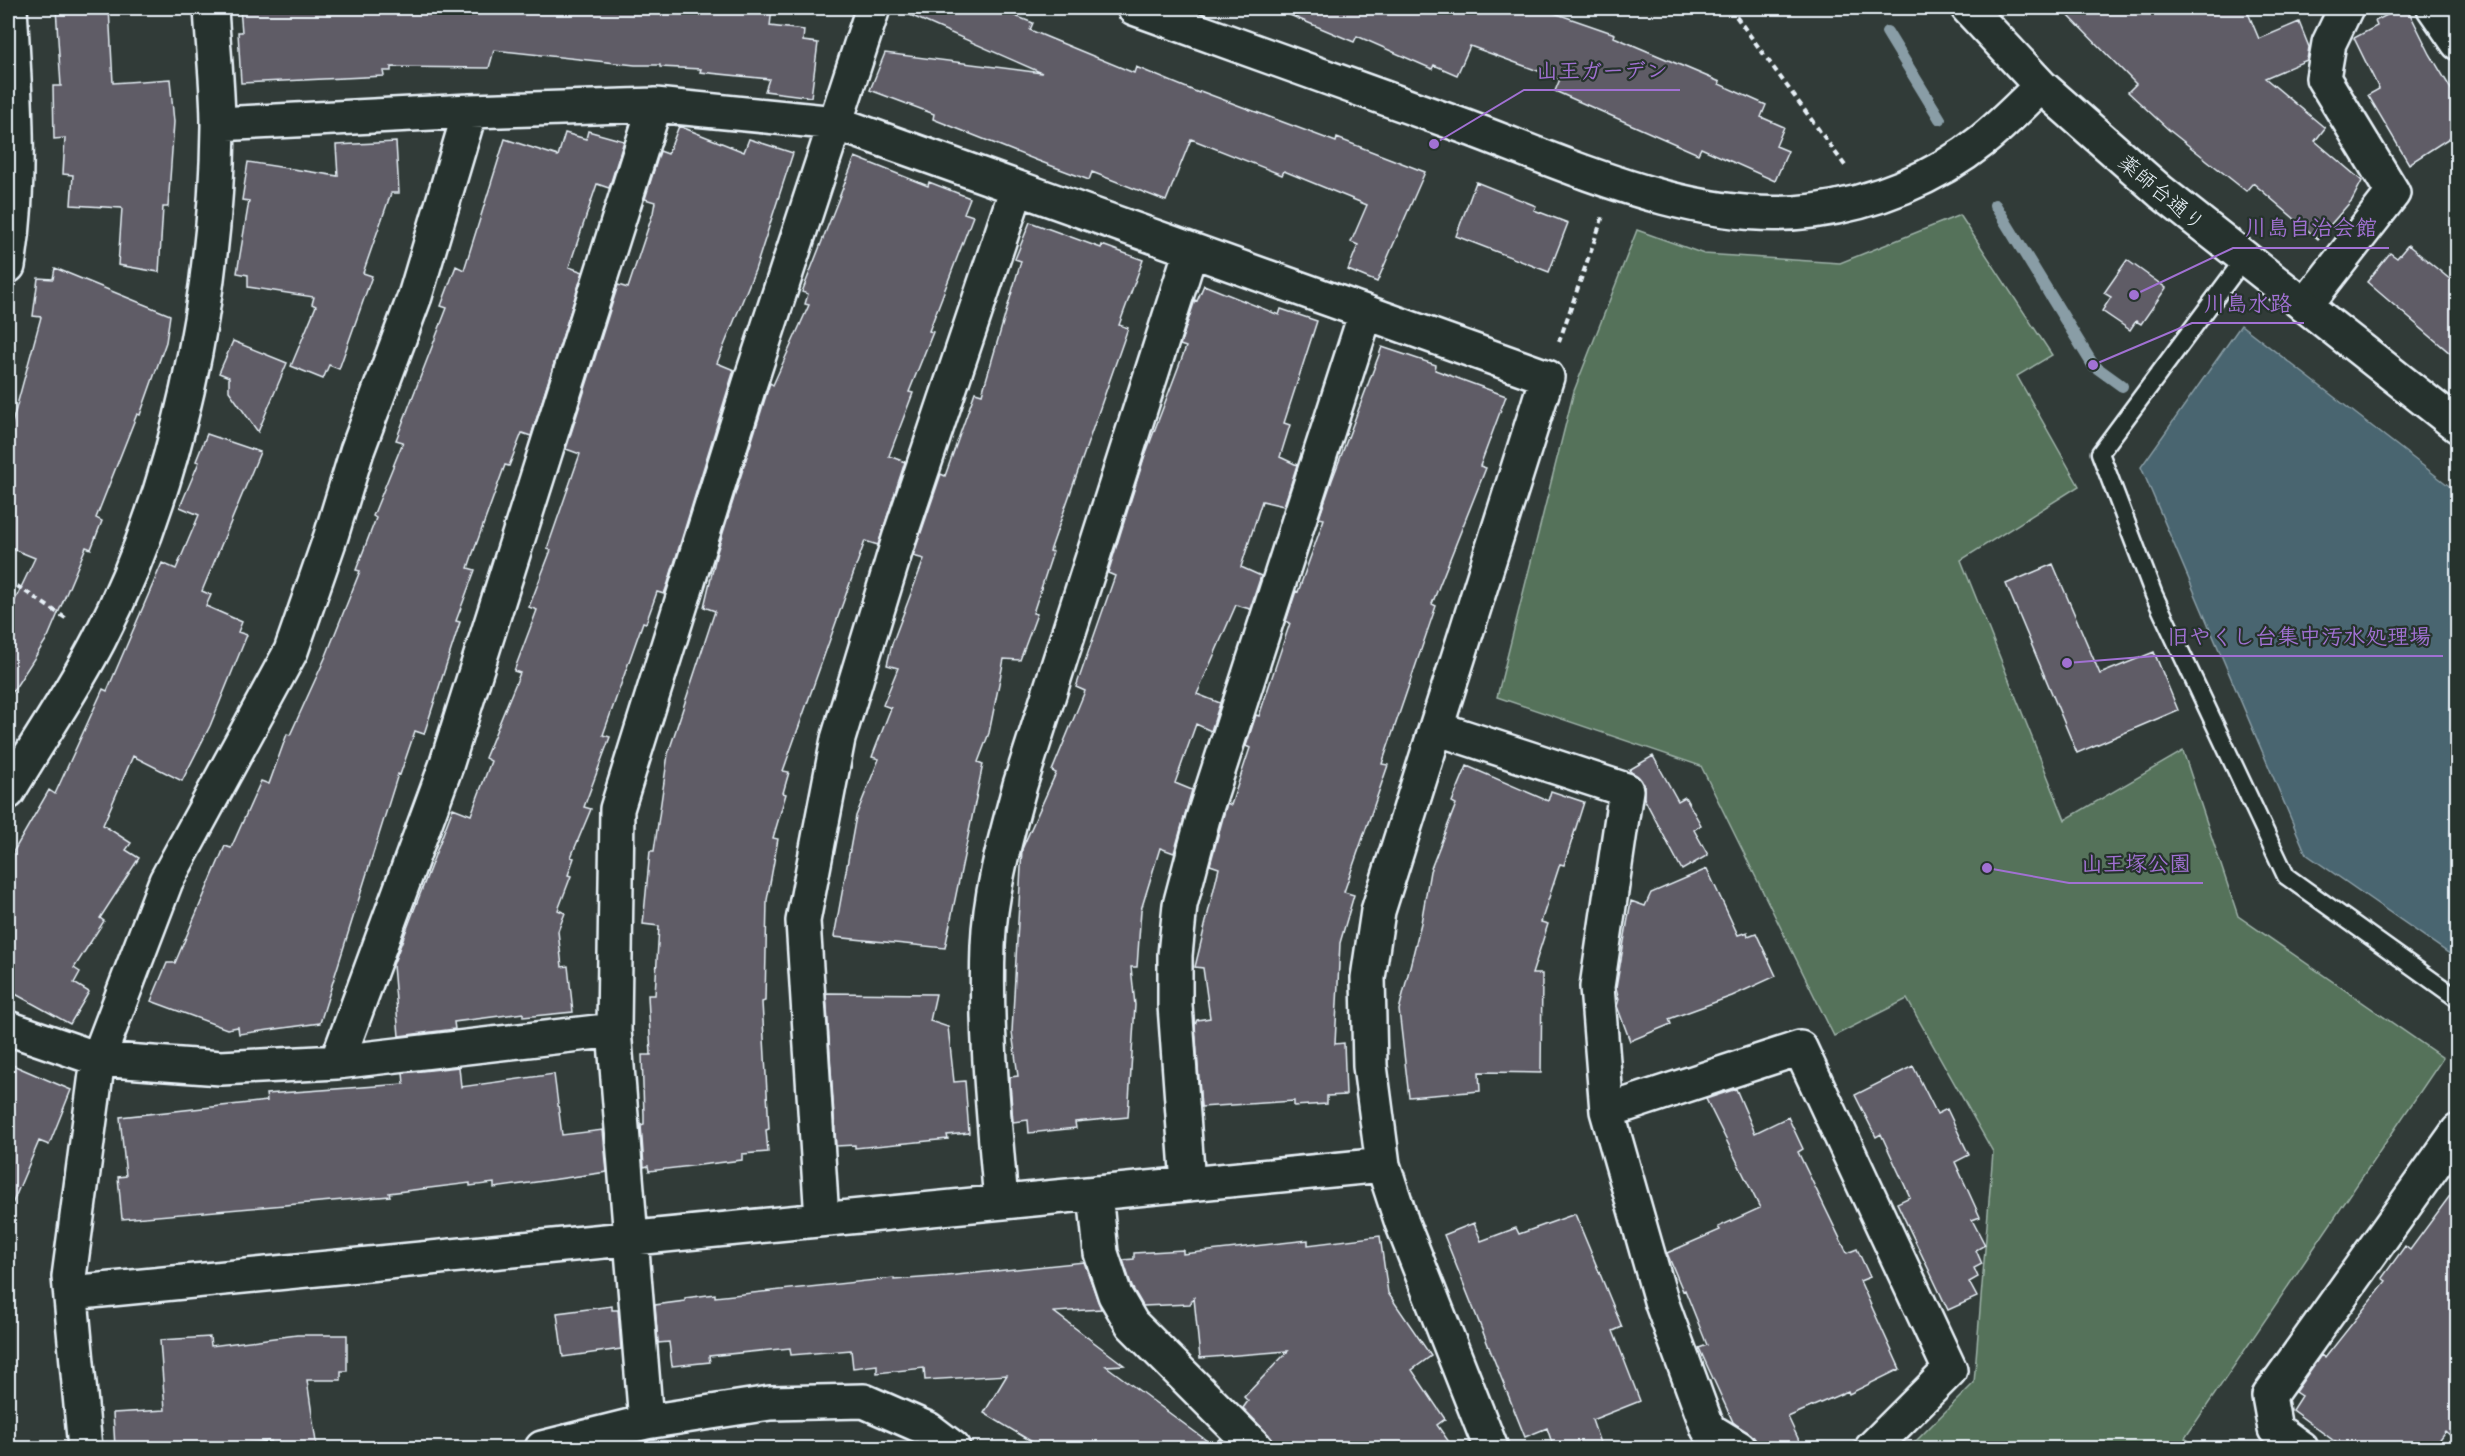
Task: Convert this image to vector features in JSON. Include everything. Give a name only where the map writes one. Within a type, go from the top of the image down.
[{"type":"street","points":[[8,266],[15,195],[17,125],[10,8]]},
{"type":"street","points":[[8,792],[99,640],[147,530],[178,429],[201,326],[213,224],[218,124],[211,8]]},
{"type":"street","points":[[646,1422],[614,1030],[617,809],[750,383],[873,8]]},
{"type":"street","points":[[1134,8],[1615,181],[1702,208],[1764,215],[1814,211],[1869,199],[1923,179],[1983,140],[2041,86]]},
{"type":"street","name":"薬師台通り","points":[[1968,8],[2041,86],[2161,192],[2244,259],[2456,420]]},
{"type":"street","points":[[2305,306],[2393,193],[2323,78],[2329,43],[2346,8]]},
{"type":"street","points":[[2434,8],[2457,43]]},
{"type":"street","points":[[218,124],[470,111],[655,105],[836,123],[1547,377],[1378,911],[1368,978],[1370,1066],[1383,1164],[1402,1223],[1491,1449]]},
{"type":"street","points":[[337,1062],[446,766],[655,105]]},
{"type":"street","points":[[85,1449],[69,1277],[98,1059],[166,881],[291,651],[331,536],[357,451],[415,296],[470,111]]},
{"type":"street","points":[[822,1219],[803,921],[838,739],[899,538],[1017,188]]},
{"type":"street","points":[[1001,1202],[988,1003],[988,945],[999,865],[1020,785],[1191,250]]},
{"type":"street","points":[[1188,1184],[1175,1005],[1175,955],[1180,905],[1203,818],[1366,312]]},
{"type":"street","points":[[1436,728],[1626,790],[1597,987],[1607,1111],[1662,1304],[1708,1429],[1739,1449]]},
{"type":"street","points":[[8,1028],[98,1059],[221,1068],[337,1062],[614,1030]]},
{"type":"street","points":[[1607,1111],[1800,1048],[1950,1370],[1872,1449]]},
{"type":"street","points":[[2301,1449],[2275,1429],[2269,1396],[2457,1131]]},
{"type":"street","points":[[71,1293],[1383,1164]]},
{"type":"street","points":[[1095,1193],[1101,1253],[1115,1295],[1132,1324],[1256,1449]]},
{"type":"street","points":[[542,1449],[646,1422],[770,1403],[864,1401],[928,1429],[953,1449]]},
{"type":"lane","points":[[2244,259],[2100,453],[2154,594],[2286,876],[2457,999]]},
{"type":"path","points":[[1730,8],[1869,199]]},
{"type":"path","points":[[1547,377],[1615,181]]},
{"type":"path","points":[[8,580],[99,640]]},
{"type":"green space","points":[[1960,215],[2052,355],[2017,376],[2079,486],[1961,560],[2065,820],[2183,751],[2238,916],[2443,1058],[2185,1438],[2199,1448],[1909,1448],[1974,1383],[1993,1152],[1907,999],[1834,1036],[1701,766],[1497,697],[1574,391],[1637,230],[1704,254],[1840,263]]},
{"type":"water","points":[[2241,325],[2457,492],[2457,959],[2306,854],[2141,467]]},
{"type":"building","points":[[56,8],[109,8],[113,83],[170,79],[174,122],[168,207],[163,207],[159,272],[118,265],[122,208],[71,205],[73,175],[63,174],[65,138],[54,139],[53,86],[61,86]]},
{"type":"building","points":[[240,8],[772,8],[770,26],[804,30],[803,41],[818,43],[811,97],[765,91],[769,79],[700,72],[701,69],[635,65],[494,50],[489,68],[391,67],[391,71],[383,71],[384,76],[241,83],[238,32],[242,32]]},
{"type":"building","points":[[894,8],[995,8],[1033,23],[1030,30],[1134,73],[1136,67],[1199,93],[1200,91],[1336,142],[1337,138],[1425,172],[1377,282],[1348,270],[1358,245],[1351,242],[1367,205],[1284,171],[1282,175],[1191,139],[1166,201],[1092,172],[1089,180],[933,119],[934,114],[870,90],[885,53],[1042,73]]},
{"type":"building","points":[[1273,8],[1540,8],[1615,34],[1614,37],[1720,82],[1719,84],[1766,105],[1761,117],[1784,127],[1776,146],[1788,151],[1775,181],[1701,148],[1698,154],[1555,91],[1560,79],[1470,46],[1457,75],[1434,65],[1432,69],[1357,36],[1354,42]]},
{"type":"building","points":[[2061,8],[2246,8],[2259,39],[2299,22],[2309,47],[2307,60],[2265,78],[2325,128],[2315,141],[2362,181],[2352,200],[2318,239],[2253,183],[2246,191],[2169,130],[2128,92],[2136,84]]},
{"type":"building","points":[[2401,8],[2407,8],[2430,54],[2457,99],[2457,133],[2409,164],[2368,95],[2379,89],[2354,38],[2377,26],[2375,21]]},
{"type":"building","points":[[679,126],[744,152],[749,139],[793,153],[755,270],[717,363],[734,370],[668,583],[664,594],[657,592],[646,623],[643,622],[603,735],[610,737],[584,807],[591,809],[571,857],[574,858],[568,875],[571,876],[558,910],[565,913],[558,931],[562,967],[568,966],[573,1012],[523,1017],[523,1013],[454,1022],[455,1029],[399,1036],[393,965],[453,808],[471,815],[491,761],[485,758],[520,673],[514,671],[537,610],[529,607],[551,550],[547,549],[580,454],[566,449],[618,285],[628,288],[653,213],[655,202],[645,199],[660,151],[668,154]]},
{"type":"building","points":[[588,131],[624,141],[609,188],[597,184],[569,267],[583,272],[531,436],[522,433],[509,466],[505,465],[472,556],[468,568],[475,570],[456,621],[460,622],[424,734],[415,731],[400,775],[398,774],[320,1023],[239,1034],[238,1027],[227,1029],[151,1001],[167,963],[175,963],[225,846],[231,848],[261,781],[269,784],[287,734],[290,735],[326,656],[360,571],[356,570],[376,518],[373,516],[403,442],[396,440],[447,308],[441,306],[456,266],[464,270],[505,139],[558,156],[565,133],[586,139]]},
{"type":"building","points":[[396,142],[399,193],[391,193],[363,273],[372,276],[339,369],[329,365],[323,379],[291,366],[316,306],[312,304],[314,297],[248,287],[248,275],[237,273],[249,201],[242,200],[248,162],[338,176],[336,145]]},
{"type":"building","points":[[855,157],[928,186],[929,182],[970,198],[964,213],[973,216],[929,331],[933,332],[909,392],[913,393],[889,456],[905,462],[878,545],[865,541],[783,771],[789,772],[783,793],[786,794],[773,838],[778,839],[767,900],[765,1001],[762,1002],[769,1129],[766,1130],[768,1152],[742,1154],[742,1160],[649,1171],[648,1166],[644,1167],[641,1125],[644,1124],[642,1055],[651,1055],[648,995],[655,995],[659,926],[643,924],[650,851],[654,851],[668,754],[715,611],[704,607],[717,552],[768,389],[770,383],[773,385],[809,305],[805,304],[808,294],[802,292]]},
{"type":"building","points":[[1476,182],[1536,206],[1534,210],[1568,223],[1549,272],[1456,236]]},
{"type":"building","points":[[1030,222],[1101,248],[1102,245],[1143,260],[1119,325],[1128,328],[1050,551],[1053,552],[1033,613],[1037,614],[1020,660],[1004,659],[989,733],[978,762],[983,764],[945,948],[834,937],[856,816],[879,759],[872,757],[891,708],[883,705],[898,668],[887,665],[892,644],[924,559],[913,556],[941,474],[945,476],[975,392],[982,394],[1021,261],[1015,259]]},
{"type":"building","points":[[2408,245],[2457,285],[2457,359],[2367,282],[2390,253],[2397,258]]},
{"type":"building","points":[[2127,260],[2166,288],[2141,324],[2136,321],[2130,330],[2102,311],[2111,297],[2104,293]]},
{"type":"building","points":[[55,268],[170,315],[166,342],[140,415],[137,414],[96,518],[102,521],[91,549],[86,547],[48,637],[8,699],[8,615],[35,558],[8,547],[8,438],[41,317],[33,316],[38,278],[53,279]]},
{"type":"building","points":[[1204,285],[1279,315],[1281,309],[1317,321],[1284,423],[1290,425],[1280,457],[1297,465],[1284,506],[1262,501],[1241,567],[1261,576],[1250,609],[1236,605],[1197,694],[1220,703],[1211,731],[1196,724],[1175,783],[1192,790],[1174,853],[1160,848],[1141,910],[1137,967],[1131,967],[1135,1005],[1128,1117],[1075,1122],[1076,1128],[1029,1133],[1028,1120],[1013,1122],[1010,1083],[1010,1077],[1018,1076],[1012,1032],[1022,849],[1056,773],[1052,771],[1085,691],[1076,687],[1115,576],[1108,573],[1144,458],[1186,347],[1180,345],[1195,300],[1197,301]]},
{"type":"building","points":[[233,341],[287,363],[258,432],[229,391],[229,377],[219,373]]},
{"type":"building","points":[[1382,347],[1436,365],[1435,370],[1506,396],[1480,466],[1486,468],[1432,604],[1436,606],[1382,764],[1388,765],[1344,892],[1354,895],[1340,943],[1335,1044],[1344,1043],[1346,1095],[1327,1096],[1327,1104],[1294,1106],[1294,1101],[1201,1107],[1195,1025],[1197,1020],[1210,1018],[1203,968],[1195,967],[1219,868],[1210,865],[1227,803],[1231,805],[1250,748],[1246,746],[1256,715],[1259,716],[1290,623],[1286,621],[1324,519],[1319,518]]},
{"type":"building","points":[[207,434],[260,452],[202,591],[211,595],[206,606],[242,622],[238,632],[247,635],[210,726],[182,781],[133,756],[103,825],[131,843],[126,850],[139,858],[100,918],[104,921],[74,968],[80,972],[74,983],[89,992],[70,1024],[8,990],[8,861],[49,790],[55,794],[103,689],[107,691],[162,563],[176,569],[199,515],[180,507],[199,462],[196,461]]},
{"type":"building","points":[[2053,564],[2100,674],[2154,652],[2178,710],[2077,753],[2006,584]]},
{"type":"building","points":[[1653,756],[1678,801],[1685,797],[1701,825],[1694,830],[1708,855],[1682,870],[1644,798],[1644,784],[1629,770]]},
{"type":"building","points":[[1467,766],[1548,801],[1551,791],[1584,802],[1564,865],[1560,864],[1541,922],[1548,924],[1532,974],[1542,974],[1541,1073],[1479,1072],[1480,1091],[1409,1097],[1399,1010],[1421,923],[1430,871],[1456,804],[1452,802]]},
{"type":"building","points":[[1707,869],[1738,935],[1747,932],[1748,936],[1756,933],[1776,976],[1732,996],[1669,1019],[1671,1024],[1630,1041],[1617,1006],[1619,999],[1616,988],[1631,901],[1645,906],[1651,893]]},
{"type":"building","points":[[826,993],[936,994],[930,1021],[948,1027],[954,1082],[965,1081],[969,1133],[947,1135],[948,1139],[855,1148],[855,1145],[836,1146]]},
{"type":"building","points":[[8,1063],[71,1090],[49,1145],[39,1141],[8,1214]]},
{"type":"building","points":[[1913,1066],[1937,1114],[1947,1109],[1969,1155],[1955,1162],[1980,1217],[1972,1220],[1985,1245],[1976,1250],[1982,1264],[1974,1268],[1978,1277],[1969,1282],[1977,1297],[1948,1310],[1897,1203],[1910,1197],[1881,1134],[1876,1137],[1855,1095]]},
{"type":"building","points":[[459,1067],[461,1087],[554,1074],[562,1135],[603,1130],[607,1172],[494,1188],[494,1183],[470,1186],[470,1183],[389,1193],[390,1196],[122,1219],[118,1177],[126,1176],[120,1117],[267,1101],[266,1094],[404,1084],[403,1073]]},
{"type":"building","points":[[1736,1089],[1755,1133],[1788,1117],[1803,1149],[1798,1152],[1847,1253],[1857,1249],[1870,1277],[1860,1281],[1900,1369],[1849,1394],[1848,1391],[1788,1417],[1803,1449],[1758,1449],[1755,1439],[1733,1422],[1699,1348],[1707,1345],[1667,1253],[1720,1230],[1718,1227],[1760,1208],[1706,1099]]},
{"type":"building","points":[[2457,1186],[2457,1441],[2445,1431],[2432,1449],[2345,1449],[2292,1410],[2301,1396],[2295,1392],[2321,1355],[2325,1358],[2386,1281],[2382,1278],[2405,1246],[2410,1250]]},
{"type":"building","points":[[1575,1214],[1622,1327],[1613,1331],[1640,1401],[1592,1420],[1602,1449],[1554,1449],[1547,1428],[1525,1437],[1444,1235],[1474,1223],[1481,1241],[1516,1228],[1519,1234]]},
{"type":"building","points":[[1380,1236],[1388,1293],[1431,1356],[1412,1370],[1445,1419],[1437,1425],[1454,1449],[1274,1449],[1269,1435],[1243,1408],[1248,1401],[1244,1397],[1288,1351],[1200,1358],[1194,1298],[1190,1304],[1143,1306],[1132,1287],[1123,1260],[1134,1259],[1134,1253],[1183,1250],[1183,1254],[1308,1240],[1308,1245]]},
{"type":"building","points":[[1084,1262],[1101,1309],[1054,1312],[1124,1365],[1106,1366],[1214,1446],[1220,1438],[1230,1449],[1044,1449],[984,1413],[1007,1375],[925,1380],[924,1368],[877,1373],[877,1365],[853,1368],[851,1350],[791,1355],[790,1348],[709,1356],[710,1362],[672,1366],[669,1342],[658,1343],[655,1305],[685,1301],[685,1298]]},
{"type":"building","points":[[612,1306],[612,1310],[618,1310],[621,1349],[563,1357],[557,1313]]},
{"type":"building","points":[[297,1335],[347,1335],[347,1371],[341,1371],[341,1380],[307,1380],[317,1449],[272,1449],[271,1441],[183,1449],[142,1449],[141,1445],[115,1447],[113,1413],[165,1410],[160,1340],[210,1337],[211,1346]]},
{"type":"waterway","points":[[1887,32],[1940,119]]},
{"type":"waterway","points":[[1995,205],[2093,365],[2122,386]]},
{"type":"place","name":"山王ガーデン","points":[[1434,144]]},
{"type":"place","name":"川島自治会館","points":[[2134,295]]},
{"type":"place","name":"川島水路","points":[[2093,365]]},
{"type":"place","name":"旧やくし台集中汚水処理場","points":[[2067,663]]},
{"type":"place","name":"山王塚公園","points":[[1987,868]]}]
